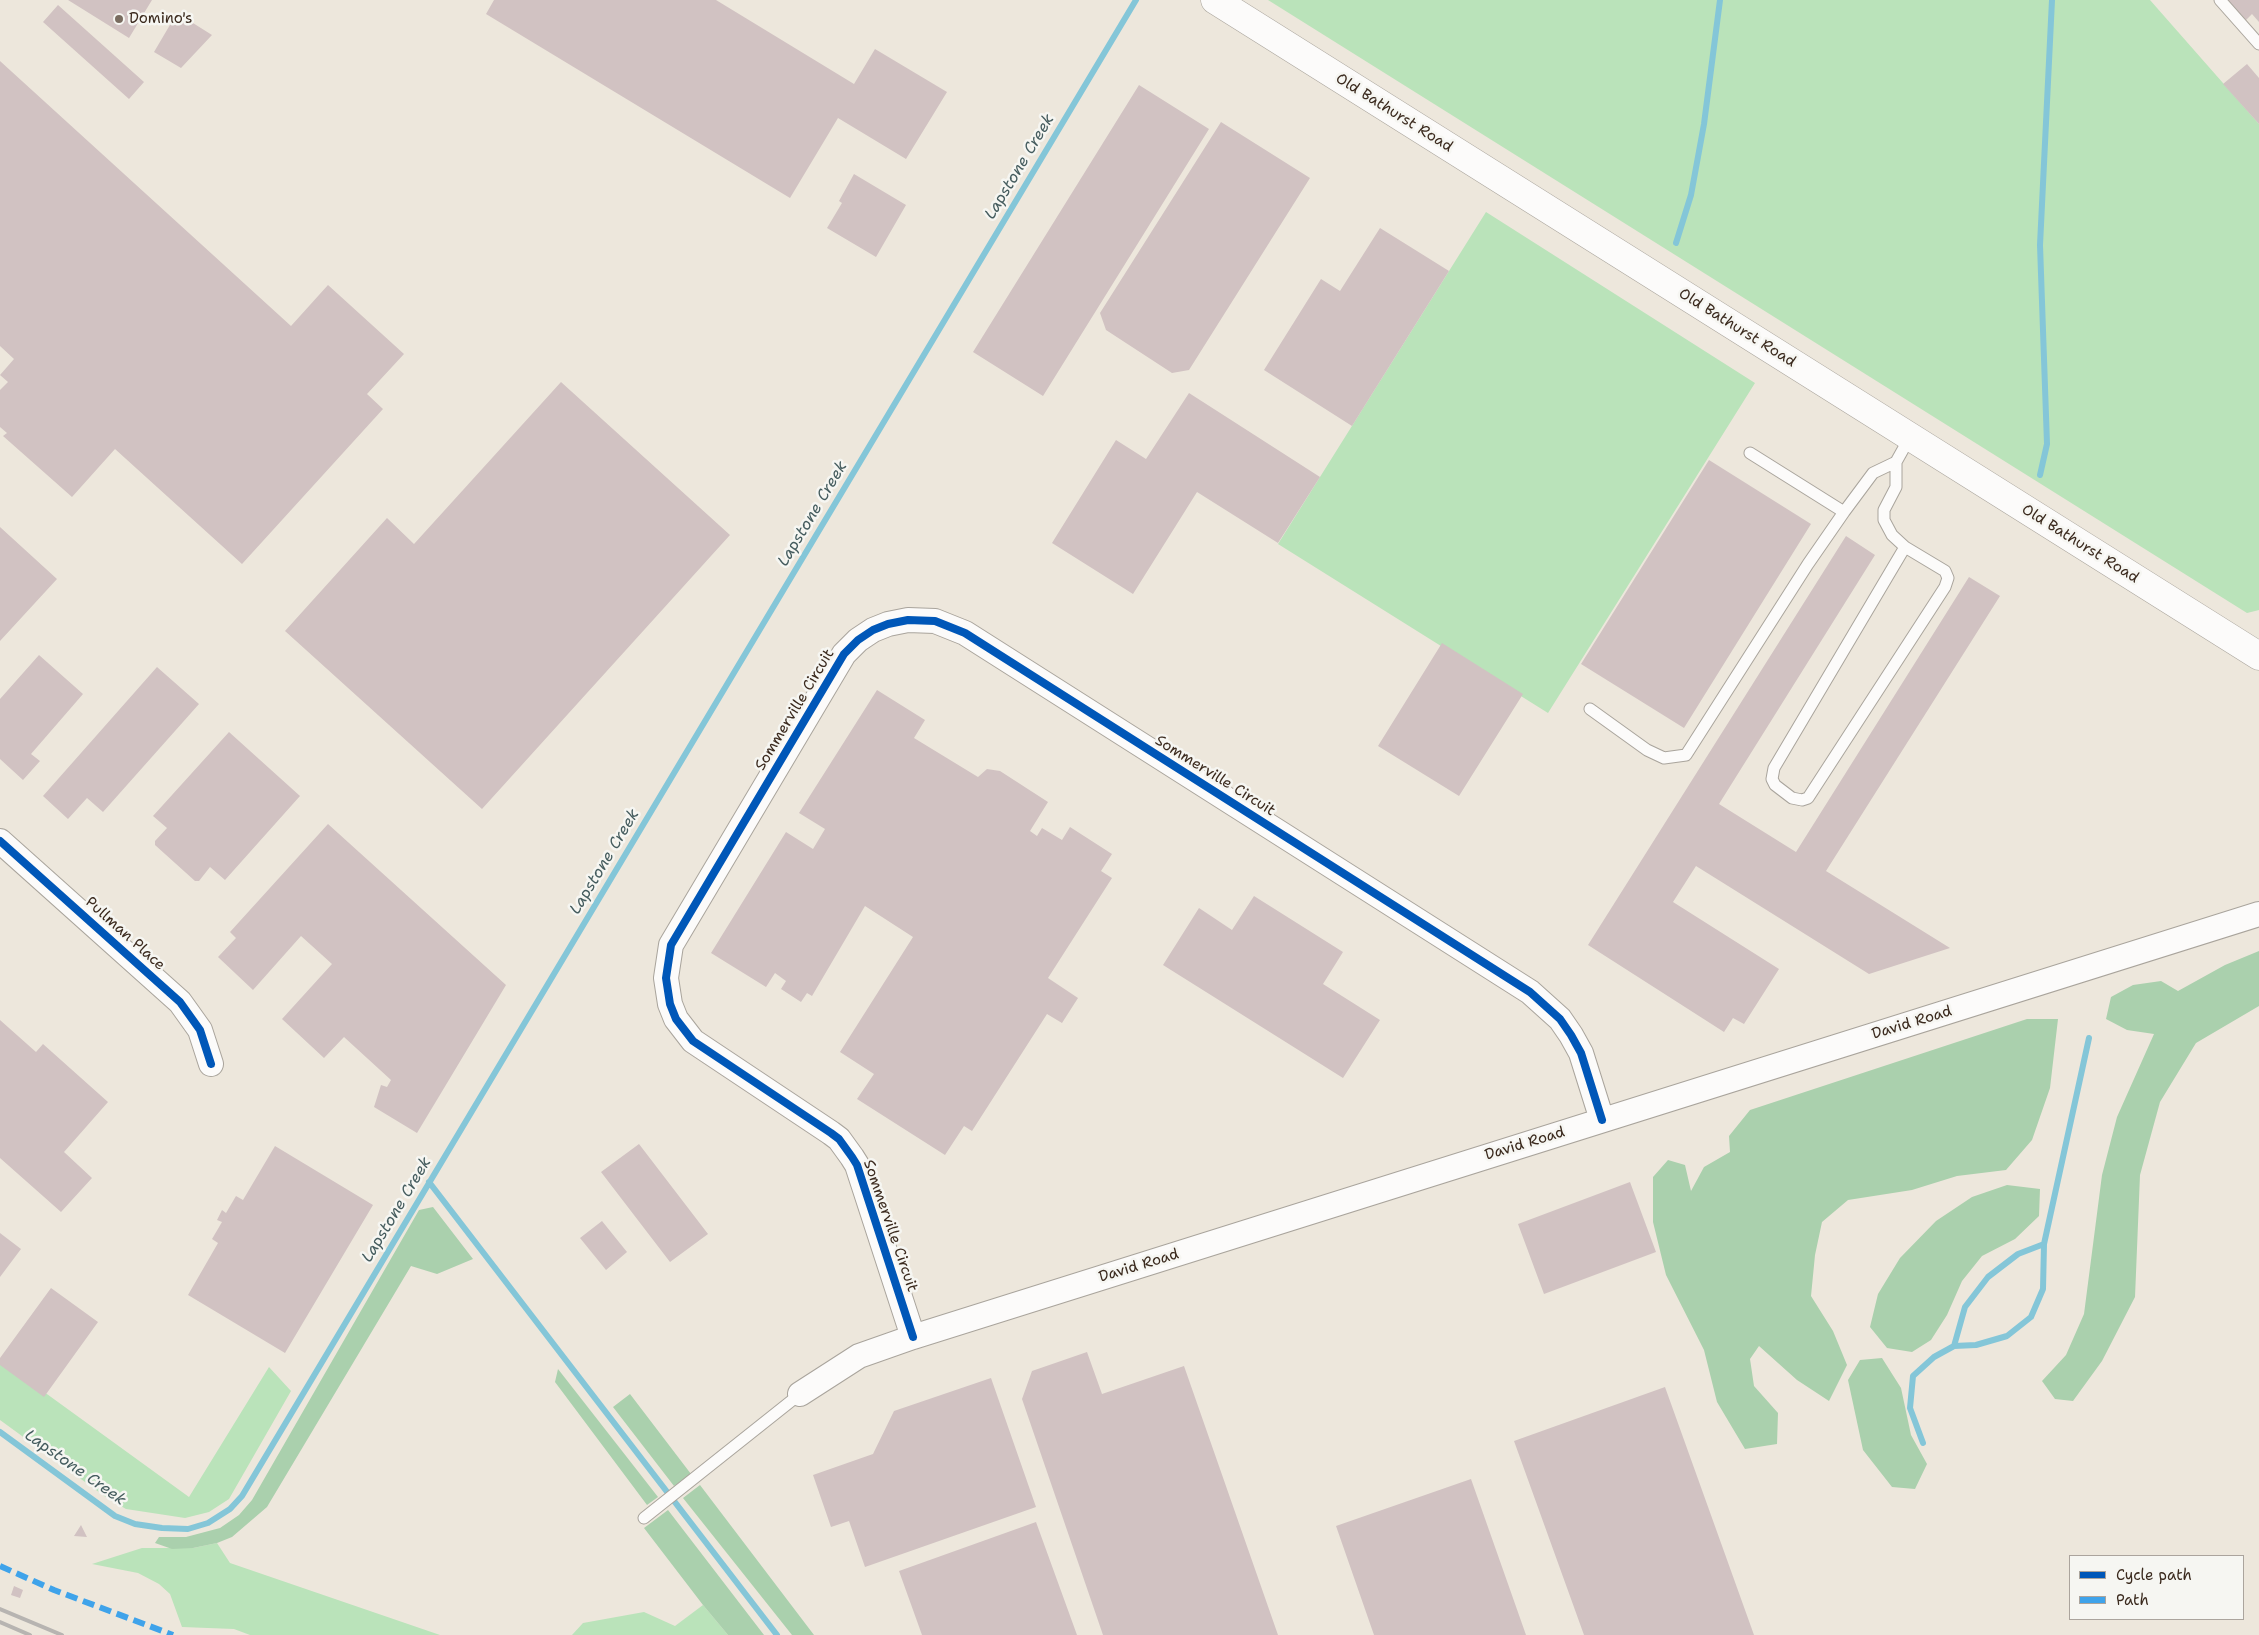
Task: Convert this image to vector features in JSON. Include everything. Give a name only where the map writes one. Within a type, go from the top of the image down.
[{"type":"main road","name":"Old Bathurst Road","points":[[1215,0],[2259,656]]},
{"type":"street","name":"Sommerville Circuit","points":[[913,1337],[857,1165],[852,1157],[839,1139],[831,1133],[693,1041],[676,1019],[670,1004],[666,978],[671,945],[844,654],[858,640],[873,630],[888,624],[908,620],[935,621],[965,633],[1530,992],[1556,1014],[1581,1052],[1602,1120]]},
{"type":"street","name":"Pullman Place","points":[[0,841],[180,1002],[200,1030],[211,1064]]},
{"type":"street","name":"David Road","points":[[800,1394],[860,1356],[913,1337],[2259,914]]},
{"type":"lane","points":[[2220,0],[2259,44]]},
{"type":"lane","points":[[1905,547],[1774,768],[1772,779],[1775,785],[1792,798],[1802,800],[1808,798],[1945,587],[1948,578],[1945,571],[1905,547],[1892,536],[1884,520],[1884,510],[1896,487],[1896,462],[1910,437]]},
{"type":"lane","points":[[1750,453],[1844,512]]},
{"type":"lane","points":[[1590,709],[1647,750],[1664,758],[1686,755],[1803,572],[1844,512],[1873,473],[1896,462]]},
{"type":"lane","points":[[644,1518],[800,1394]]},
{"type":"green space","points":[[1268,0],[2150,0],[2259,124],[2259,610],[2247,613]]},
{"type":"green space","points":[[1486,212],[1755,383],[1548,713],[1278,544]]},
{"type":"green space","points":[[2259,951],[2259,1006],[2196,1043],[2160,1102],[2140,1175],[2135,1297],[2102,1361],[2073,1401],[2055,1399],[2042,1381],[2066,1355],[2084,1314],[2102,1175],[2117,1117],[2154,1034],[2127,1030],[2106,1019],[2111,997],[2133,985],[2161,981],[2178,991],[2225,965]]},
{"type":"green space","points":[[2027,1019],[2058,1019],[2050,1088],[2032,1140],[2006,1170],[1957,1176],[1912,1190],[1848,1200],[1822,1222],[1815,1255],[1811,1296],[1833,1331],[1847,1365],[1829,1401],[1797,1380],[1759,1346],[1750,1359],[1754,1386],[1778,1413],[1777,1444],[1745,1449],[1717,1402],[1704,1350],[1666,1275],[1653,1222],[1653,1177],[1668,1160],[1685,1165],[1691,1191],[1704,1167],[1730,1152],[1729,1136],[1750,1110]]},
{"type":"green space","points":[[2007,1185],[2040,1189],[2039,1216],[2015,1239],[1982,1256],[1962,1281],[1947,1315],[1931,1340],[1912,1352],[1887,1348],[1870,1327],[1878,1294],[1900,1258],[1936,1221],[1972,1197]]},
{"type":"green space","points":[[433,1207],[473,1259],[437,1274],[411,1266],[267,1507],[232,1537],[217,1543],[193,1548],[172,1549],[155,1543],[159,1537],[186,1537],[220,1528],[239,1515],[252,1500],[419,1210]]},
{"type":"green space","points":[[1882,1358],[1901,1388],[1911,1435],[1927,1464],[1915,1489],[1892,1487],[1863,1450],[1848,1380],[1860,1360]]},
{"type":"green space","points":[[0,1360],[189,1497],[269,1367],[291,1391],[229,1499],[209,1512],[185,1518],[126,1509],[107,1498],[0,1420]]},
{"type":"green space","points":[[558,1369],[658,1497],[647,1505],[555,1382]]},
{"type":"green space","points":[[630,1394],[691,1474],[674,1486],[613,1407]]},
{"type":"green space","points":[[700,1485],[814,1635],[792,1635],[683,1498]]},
{"type":"green space","points":[[668,1510],[764,1635],[728,1635],[703,1605],[644,1528]]},
{"type":"green space","points":[[217,1543],[230,1563],[440,1635],[250,1635],[234,1629],[182,1627],[170,1594],[159,1584],[138,1573],[92,1564],[142,1548],[193,1548]]},
{"type":"green space","points":[[703,1605],[728,1635],[572,1635],[583,1623],[644,1612],[675,1626]]},
{"type":"building","name":"Domino's","points":[[68,0],[152,0],[129,38]]},
{"type":"building","points":[[494,0],[716,0],[854,84],[875,49],[947,92],[906,159],[838,118],[790,198],[486,14]]},
{"type":"building","points":[[2228,0],[2259,0],[2259,22],[2252,14],[2246,20]]},
{"type":"building","points":[[58,5],[144,82],[129,99],[43,22]]},
{"type":"building","points":[[177,13],[212,35],[181,68],[154,52]]},
{"type":"building","points":[[0,61],[291,326],[328,285],[404,354],[367,394],[383,409],[242,564],[115,449],[72,497],[3,436],[7,433],[0,427],[0,390],[8,382],[0,375],[14,359],[0,346]]},
{"type":"building","points":[[2247,64],[2259,78],[2259,124],[2223,84]]},
{"type":"building","points":[[1139,85],[1209,129],[1043,396],[973,352]]},
{"type":"building","points":[[1221,122],[1310,178],[1189,370],[1172,373],[1106,330],[1100,313]]},
{"type":"building","points":[[854,174],[906,205],[876,257],[827,228],[842,203],[839,201]]},
{"type":"building","points":[[1380,228],[1449,271],[1352,426],[1264,370],[1321,279],[1340,291]]},
{"type":"building","points":[[561,382],[730,535],[482,809],[285,631],[387,518],[414,544]]},
{"type":"building","points":[[1189,393],[1320,477],[1278,543],[1197,492],[1133,594],[1052,543],[1116,440],[1146,459]]},
{"type":"building","points":[[1709,460],[1811,524],[1684,728],[1581,664]]},
{"type":"building","points":[[0,527],[57,579],[0,641]]},
{"type":"building","points":[[1846,536],[1875,555],[1719,804],[1796,852],[1969,577],[2000,596],[1826,871],[1950,948],[1869,974],[1696,866],[1673,902],[1779,969],[1744,1024],[1733,1018],[1724,1032],[1588,945]]},
{"type":"building","points":[[1442,643],[1523,694],[1459,796],[1378,746]]},
{"type":"building","points":[[39,655],[83,694],[31,754],[40,761],[23,780],[0,759],[0,699]]},
{"type":"building","points":[[157,667],[199,704],[103,812],[87,798],[68,819],[43,796]]},
{"type":"building","points":[[877,690],[925,720],[914,738],[978,777],[987,769],[1000,771],[1048,802],[1030,831],[1037,836],[1042,828],[1062,840],[1070,827],[1112,854],[1101,871],[1112,878],[1048,978],[1078,998],[1062,1023],[1047,1014],[972,1131],[964,1126],[945,1155],[857,1099],[874,1074],[840,1052],[913,937],[865,906],[812,996],[807,993],[801,1002],[781,989],[786,981],[775,973],[766,987],[711,953],[786,832],[813,849],[825,829],[799,813]]},
{"type":"building","points":[[229,732],[300,796],[225,880],[210,867],[199,881],[195,881],[155,845],[155,841],[167,828],[153,816]]},
{"type":"building","points":[[328,824],[506,985],[417,1133],[374,1107],[381,1085],[387,1087],[391,1080],[344,1037],[324,1058],[282,1019],[332,964],[301,936],[253,990],[218,957],[236,938],[230,932]]},
{"type":"building","points":[[1254,896],[1343,952],[1323,984],[1380,1020],[1343,1078],[1163,965],[1199,908],[1232,930]]},
{"type":"building","points":[[0,1020],[36,1052],[43,1044],[108,1102],[64,1152],[92,1178],[61,1212],[0,1158]]},
{"type":"building","points":[[639,1144],[708,1234],[670,1262],[601,1172]]},
{"type":"building","points":[[275,1146],[373,1205],[285,1353],[188,1295],[218,1243],[212,1239],[222,1222],[217,1220],[222,1210],[226,1213],[236,1196],[243,1200]]},
{"type":"building","points":[[1630,1182],[1656,1252],[1544,1294],[1518,1224]]},
{"type":"building","points":[[602,1221],[627,1252],[606,1270],[580,1238]]},
{"type":"building","points":[[0,1233],[21,1249],[0,1277]]},
{"type":"building","points":[[51,1288],[98,1322],[44,1397],[0,1365],[0,1358]]},
{"type":"building","points":[[1087,1352],[1102,1394],[1184,1366],[1278,1635],[1103,1635],[1022,1399],[1032,1371]]},
{"type":"building","points":[[991,1378],[1036,1507],[865,1567],[849,1521],[831,1527],[813,1475],[873,1454],[894,1411]]},
{"type":"building","points":[[1665,1387],[1754,1635],[1584,1635],[1514,1441]]},
{"type":"building","points":[[1471,1479],[1526,1635],[1374,1635],[1336,1526]]},
{"type":"building","points":[[1036,1522],[1077,1635],[922,1635],[899,1571]]},
{"type":"building","points":[[81,1525],[87,1537],[74,1536]]},
{"type":"building","points":[[14,1586],[23,1590],[20,1598],[11,1595]]},
{"type":"waterway","name":"Lapstone Creek","points":[[0,1432],[115,1516],[135,1524],[188,1529],[208,1523],[230,1509],[242,1496],[1136,0]]},
{"type":"waterway","points":[[1676,243],[1691,195],[1704,124],[1720,0]]},
{"type":"waterway","points":[[2040,475],[2047,444],[2040,245],[2052,0]]},
{"type":"waterway","points":[[1923,1443],[1910,1408],[1913,1376],[1934,1357],[1954,1346],[1976,1345],[2007,1336],[2031,1317],[2043,1289],[2044,1244],[2089,1038]]},
{"type":"waterway","points":[[429,1182],[777,1635]]},
{"type":"waterway","points":[[1954,1346],[1965,1307],[1988,1277],[2018,1254],[2044,1244]]},
{"type":"railway","points":[[0,1609],[62,1635]]},
{"type":"railway","points":[[0,1622],[30,1635]]},
{"type":"marked path","points":[[0,1566],[54,1590],[173,1635]]},
{"type":"cycle path","points":[[913,1337],[857,1165],[852,1157],[839,1139],[831,1133],[693,1041],[676,1019],[670,1004],[666,978],[671,945],[844,654],[858,640],[873,630],[888,624],[908,620],[935,621],[965,633],[1530,992],[1560,1019],[1571,1035],[1581,1053],[1602,1120]]},
{"type":"cycle path","points":[[0,841],[180,1002],[200,1030],[211,1064]]},
{"type":"place","name":"Domino's","points":[[119,19]]}]
